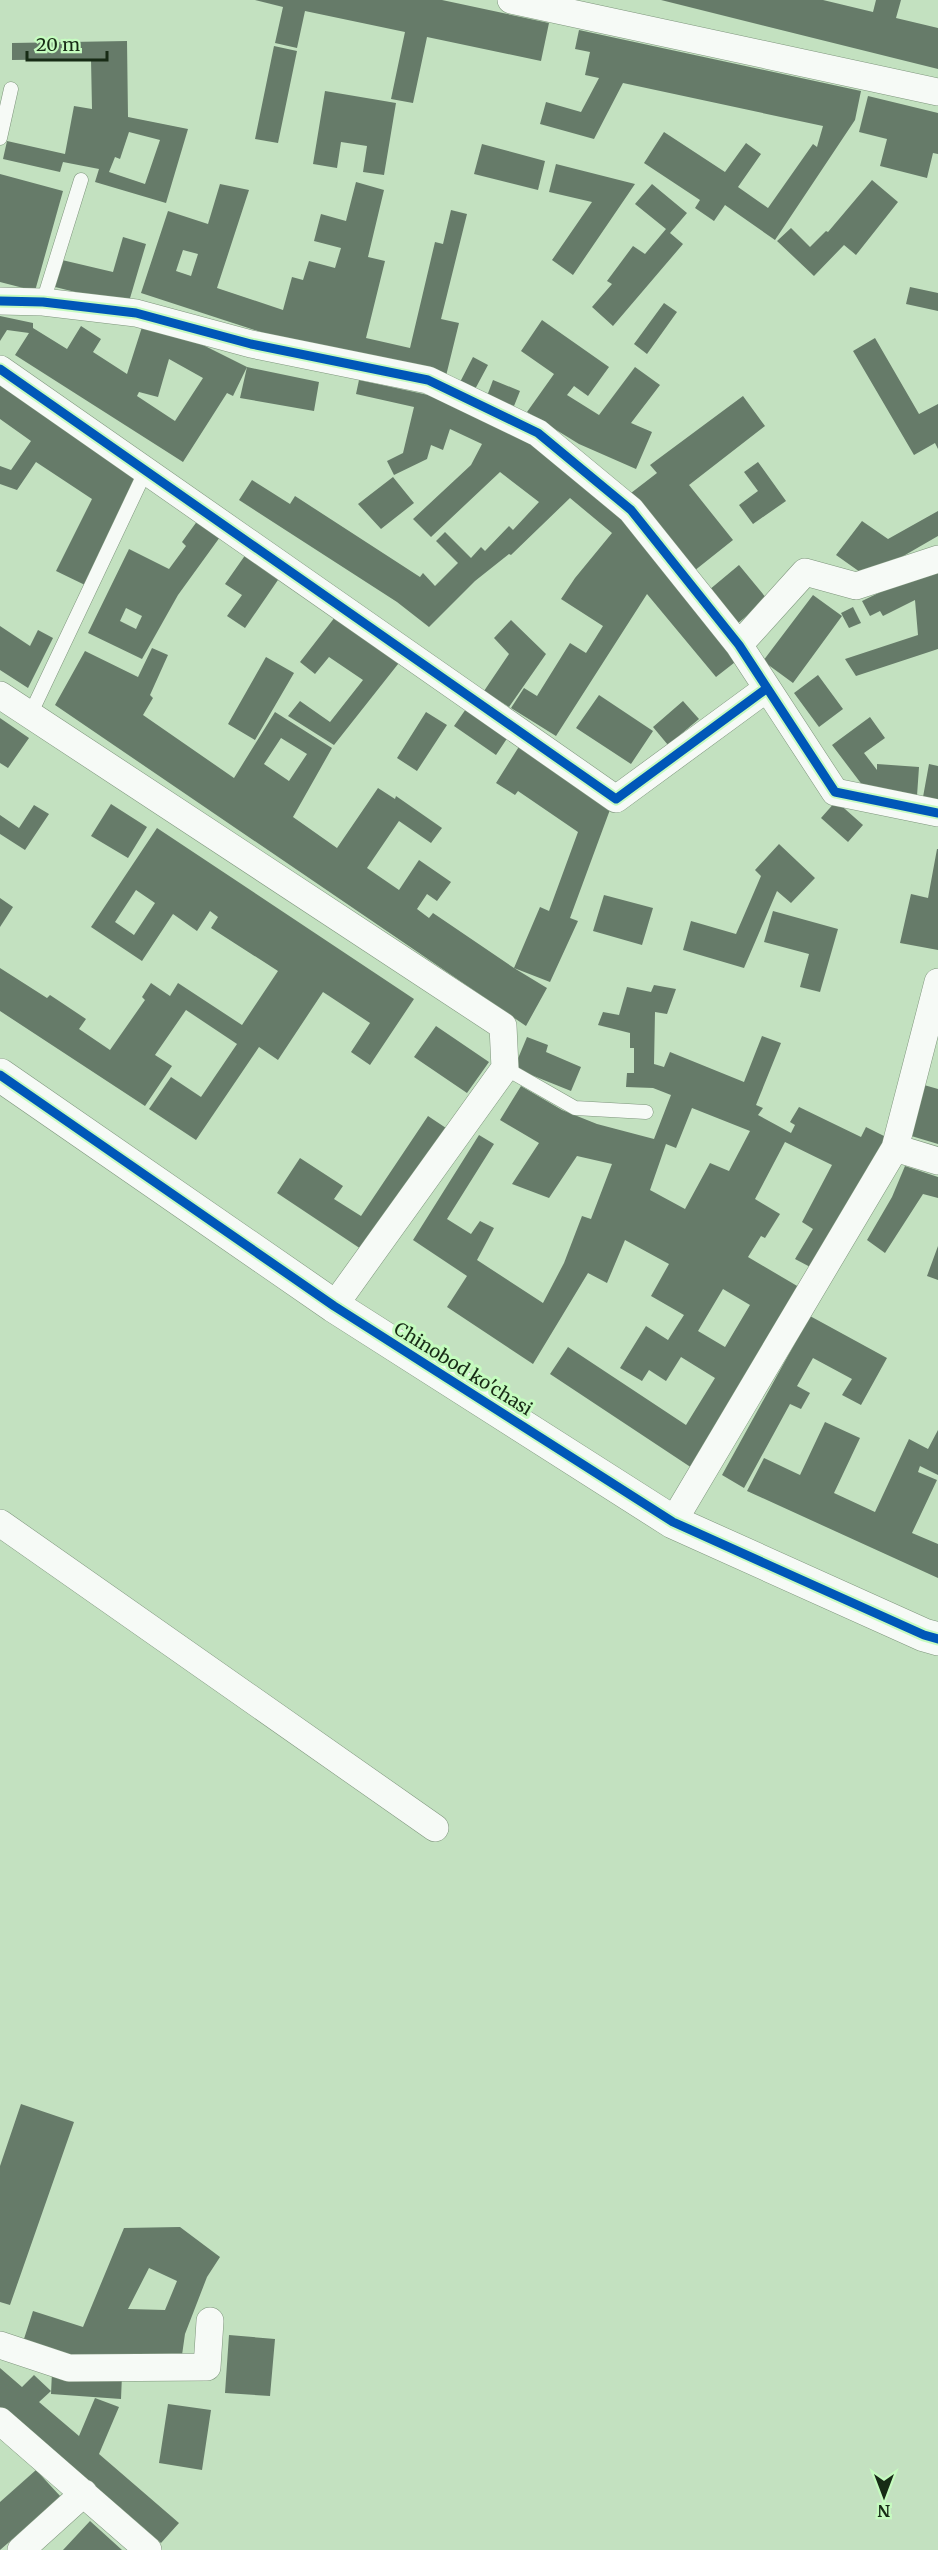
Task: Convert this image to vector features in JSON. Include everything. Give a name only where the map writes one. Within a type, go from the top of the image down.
[{"type":"street","points":[[512,0],[938,92]]},
{"type":"street","points":[[0,301],[44,302],[136,313],[251,344],[428,380],[538,433],[631,510],[739,645],[835,792],[938,813]]},
{"type":"street","points":[[0,369],[616,800],[766,689]]},
{"type":"street","points":[[739,645],[805,572],[856,586],[938,560]]},
{"type":"street","points":[[0,695],[503,1026],[505,1068],[334,1306]]},
{"type":"street","points":[[673,1522],[895,1148],[938,982]]},
{"type":"street","name":"Chinobod ko'chasi","points":[[0,1075],[334,1306],[673,1522],[924,1635],[938,1639]]},
{"type":"street","points":[[895,1148],[938,1161]]},
{"type":"street","points":[[0,1523],[435,1828]]},
{"type":"street","points":[[0,2345],[69,2368],[207,2367],[210,2321]]},
{"type":"street","points":[[0,2421],[148,2550]]},
{"type":"street","points":[[21,2550],[84,2493]]},
{"type":"lane","points":[[0,138],[11,89]]},
{"type":"lane","points":[[44,302],[81,180]]},
{"type":"lane","points":[[30,715],[146,470]]},
{"type":"lane","points":[[505,1068],[575,1107],[646,1112]]},
{"type":"building","points":[[255,0],[442,0],[549,23],[541,61],[427,37],[413,103],[391,99],[405,32],[305,11],[297,48],[275,43],[283,7]]},
{"type":"building","points":[[661,0],[823,0],[873,12],[876,0],[901,0],[896,18],[938,28],[938,69]]},
{"type":"building","points":[[579,30],[861,91],[855,120],[775,240],[725,205],[714,221],[695,208],[700,200],[644,163],[664,132],[725,172],[746,143],[761,154],[738,187],[768,208],[813,144],[817,147],[823,126],[623,83],[594,139],[540,124],[546,102],[581,112],[599,78],[585,75],[590,52],[575,49]]},
{"type":"building","points":[[127,41],[128,117],[188,129],[166,203],[95,182],[99,169],[63,162],[60,172],[3,159],[7,141],[65,154],[74,106],[92,109],[91,59],[12,60],[12,43]],"holes":[[[129,132],[160,140],[145,184],[109,172],[115,157],[120,159]]]},
{"type":"building","points":[[274,46],[297,51],[278,143],[255,139]]},
{"type":"building","points":[[325,91],[396,103],[384,175],[363,172],[367,146],[341,142],[337,168],[313,164]]},
{"type":"building","points":[[868,96],[938,113],[938,154],[933,153],[927,178],[880,166],[887,139],[859,132]]},
{"type":"building","points":[[482,144],[545,161],[538,190],[474,174]]},
{"type":"building","points":[[556,164],[635,184],[573,275],[552,260],[592,202],[549,192]]},
{"type":"building","points":[[0,174],[63,191],[35,291],[0,282]]},
{"type":"building","points":[[872,180],[898,202],[856,255],[844,245],[814,276],[777,241],[791,228],[810,247],[826,231],[828,232]]},
{"type":"building","points":[[356,182],[384,190],[368,257],[385,261],[366,338],[410,348],[435,242],[443,244],[451,210],[467,214],[441,319],[459,323],[445,380],[276,337],[141,293],[168,211],[208,224],[220,184],[249,190],[217,288],[283,310],[292,277],[303,280],[309,261],[335,268],[341,248],[314,241],[321,214],[346,221]],"holes":[[[183,250],[198,254],[191,276],[176,271]]]},
{"type":"building","points":[[652,184],[687,213],[670,233],[683,244],[613,326],[592,307],[612,284],[607,281],[633,246],[645,254],[666,229],[635,204]]},
{"type":"building","points":[[123,237],[146,244],[128,305],[55,287],[62,260],[113,272]]},
{"type":"building","points":[[910,287],[938,293],[938,311],[906,304]]},
{"type":"building","points":[[664,303],[677,312],[647,354],[634,344]]},
{"type":"building","points":[[0,316],[33,323],[33,328],[67,349],[81,326],[101,339],[93,352],[127,374],[142,327],[159,323],[247,367],[233,396],[227,393],[183,462],[15,355],[29,333],[7,330],[0,341]],"holes":[[[169,359],[203,378],[175,421],[137,396],[139,392],[158,397]]]},
{"type":"building","points":[[542,320],[609,367],[588,396],[574,386],[567,395],[599,415],[635,367],[660,385],[631,423],[652,432],[636,469],[579,444],[527,412],[554,374],[521,351]]},
{"type":"building","points":[[875,338],[919,414],[938,404],[938,449],[935,443],[914,455],[853,351]]},
{"type":"building","points":[[473,357],[488,365],[473,393],[458,386]]},
{"type":"building","points":[[247,367],[319,382],[314,411],[240,398]]},
{"type":"building","points":[[359,380],[442,398],[524,437],[625,518],[739,659],[716,677],[647,594],[556,736],[511,708],[524,688],[537,696],[570,643],[586,653],[603,626],[561,599],[612,533],[570,498],[511,555],[509,554],[475,581],[429,627],[397,602],[239,500],[252,480],[290,504],[295,496],[420,577],[423,573],[435,586],[458,563],[436,541],[445,532],[471,558],[481,547],[485,551],[509,526],[513,530],[539,502],[500,472],[431,537],[413,519],[471,465],[482,444],[450,429],[443,450],[431,445],[427,459],[394,475],[387,461],[403,453],[414,407],[356,394]]},
{"type":"building","points":[[493,380],[520,391],[514,406],[487,396]]},
{"type":"building","points":[[0,385],[138,478],[85,585],[56,571],[92,499],[36,462],[17,490],[0,484],[0,466],[11,470],[31,441],[0,419]]},
{"type":"building","points":[[743,396],[765,426],[689,485],[733,540],[694,571],[631,493],[657,473],[650,465]]},
{"type":"building","points":[[758,462],[786,501],[753,524],[739,505],[758,491],[744,472]]},
{"type":"building","points":[[393,477],[414,503],[381,529],[358,504]]},
{"type":"building","points":[[938,511],[938,536],[867,577],[836,555],[862,521],[888,539]]},
{"type":"building","points":[[198,520],[220,537],[178,595],[142,659],[88,633],[129,549],[169,569],[186,546],[182,542]],"holes":[[[126,608],[142,616],[136,629],[120,621]]]},
{"type":"building","points":[[246,554],[280,577],[245,628],[227,616],[242,595],[225,584]]},
{"type":"building","points":[[938,564],[938,649],[856,676],[845,659],[918,635],[915,600],[883,616],[880,611],[870,616],[862,601]]},
{"type":"building","points":[[739,565],[767,599],[737,624],[709,590]]},
{"type":"building","points":[[813,595],[842,616],[793,683],[763,661]]},
{"type":"building","points":[[853,607],[861,623],[849,628],[841,613]]},
{"type":"building","points":[[335,617],[402,659],[334,745],[288,716],[300,701],[330,722],[363,680],[329,657],[315,674],[300,662]]},
{"type":"building","points":[[511,620],[546,654],[509,707],[484,691],[509,654],[494,638]]},
{"type":"building","points":[[0,626],[30,646],[38,630],[53,638],[28,688],[0,670]]},
{"type":"building","points":[[152,648],[168,655],[150,695],[153,698],[143,715],[234,778],[275,712],[332,748],[293,817],[337,848],[378,788],[395,799],[396,796],[442,828],[431,843],[399,821],[367,868],[399,890],[419,860],[451,882],[437,901],[427,894],[417,909],[429,918],[433,913],[547,988],[526,1026],[55,705],[85,651],[138,677]],"holes":[[[281,738],[307,754],[289,781],[264,764]]]},
{"type":"building","points":[[266,657],[294,673],[255,740],[228,724]]},
{"type":"building","points":[[818,675],[843,709],[819,727],[794,693]]},
{"type":"building","points":[[599,695],[653,731],[631,764],[576,728]]},
{"type":"building","points":[[683,701],[699,719],[668,745],[653,727]]},
{"type":"building","points":[[468,706],[510,734],[496,755],[454,726]]},
{"type":"building","points":[[426,712],[447,725],[417,771],[397,758]]},
{"type":"building","points":[[870,717],[885,738],[864,753],[877,770],[877,764],[919,767],[917,796],[863,786],[832,745]]},
{"type":"building","points":[[0,718],[29,738],[8,768],[0,763]]},
{"type":"building","points":[[520,745],[611,807],[570,918],[578,921],[550,982],[514,968],[540,907],[549,911],[578,832],[518,791],[515,795],[496,783]]},
{"type":"building","points":[[929,764],[938,766],[938,800],[923,797]]},
{"type":"building","points":[[836,801],[863,825],[848,842],[821,818]]},
{"type":"building","points":[[111,804],[147,827],[128,858],[91,836]]},
{"type":"building","points":[[34,805],[49,814],[25,850],[0,834],[0,815],[19,828]]},
{"type":"building","points":[[157,828],[414,999],[370,1065],[351,1052],[370,1023],[323,992],[278,1060],[259,1047],[196,1140],[149,1109],[171,1077],[201,1097],[237,1044],[186,1010],[155,1055],[172,1066],[145,1106],[0,1011],[0,968],[47,998],[50,995],[86,1019],[79,1029],[110,1050],[145,1000],[142,997],[151,983],[170,996],[178,983],[242,1025],[278,971],[211,928],[218,917],[210,911],[197,931],[173,914],[142,961],[91,927]],"holes":[[[136,890],[155,903],[134,935],[115,922]]]},
{"type":"building","points":[[779,844],[815,878],[791,903],[777,891],[744,968],[683,950],[691,921],[736,934],[761,876],[755,870]]},
{"type":"building","points":[[937,849],[938,950],[900,943],[911,894],[928,898]]},
{"type":"building","points":[[604,895],[653,908],[642,945],[593,931]]},
{"type":"building","points":[[0,898],[13,907],[0,927]]},
{"type":"building","points":[[773,911],[838,929],[820,992],[800,987],[809,954],[764,942]]},
{"type":"building","points":[[654,985],[676,989],[667,1014],[655,1012],[654,1064],[664,1067],[670,1052],[744,1082],[762,1036],[781,1043],[756,1105],[763,1108],[758,1115],[791,1133],[795,1125],[790,1122],[799,1107],[861,1137],[866,1127],[886,1137],[814,1269],[795,1259],[813,1229],[802,1222],[832,1165],[785,1142],[755,1199],[780,1214],[765,1238],[761,1236],[748,1257],[804,1290],[692,1468],[550,1374],[568,1347],[686,1425],[715,1378],[681,1357],[666,1381],[649,1370],[642,1381],[620,1368],[646,1326],[668,1340],[684,1315],[651,1296],[669,1264],[625,1240],[607,1283],[588,1273],[533,1364],[447,1307],[467,1276],[413,1240],[479,1135],[494,1144],[447,1219],[471,1234],[480,1221],[494,1228],[477,1260],[543,1303],[564,1263],[582,1216],[591,1219],[612,1164],[577,1156],[549,1198],[512,1184],[539,1143],[500,1120],[521,1086],[562,1110],[597,1124],[654,1139],[671,1095],[653,1088],[626,1087],[627,1073],[634,1073],[634,1048],[630,1048],[630,1033],[598,1025],[603,1012],[619,1015],[627,987],[651,992]],"holes":[[[692,1108],[750,1131],[729,1171],[710,1163],[685,1209],[650,1190],[666,1144],[676,1148]],[[723,1289],[750,1305],[725,1347],[698,1331]]]},
{"type":"building","points":[[436,1026],[489,1062],[467,1093],[414,1057]]},
{"type":"building","points":[[527,1037],[548,1045],[546,1052],[581,1067],[571,1091],[514,1068]]},
{"type":"building","points":[[924,1085],[938,1089],[938,1144],[908,1135]]},
{"type":"building","points":[[428,1116],[446,1128],[364,1251],[277,1193],[300,1158],[343,1186],[334,1199],[361,1216]]},
{"type":"building","points":[[905,1166],[938,1177],[938,1198],[923,1194],[885,1253],[867,1240],[892,1197]]},
{"type":"building","points":[[938,1246],[938,1280],[927,1276]]},
{"type":"building","points":[[810,1316],[887,1358],[861,1405],[842,1395],[852,1379],[813,1358],[797,1386],[810,1393],[801,1409],[790,1404],[744,1488],[722,1475]]},
{"type":"building","points":[[825,1422],[860,1438],[834,1493],[875,1512],[909,1439],[928,1449],[938,1430],[938,1475],[920,1466],[918,1472],[937,1480],[912,1533],[938,1544],[938,1578],[747,1491],[764,1458],[800,1475]]},
{"type":"building","points":[[21,2104],[74,2122],[10,2305],[0,2302],[0,2166]]},
{"type":"building","points":[[180,2227],[220,2257],[207,2277],[185,2334],[181,2362],[77,2363],[22,2345],[33,2311],[83,2327],[124,2228]],"holes":[[[149,2268],[177,2281],[165,2310],[128,2309]]]},
{"type":"building","points":[[229,2335],[275,2339],[270,2396],[225,2393]]},
{"type":"building","points":[[0,2368],[22,2387],[34,2375],[51,2391],[39,2402],[79,2436],[95,2398],[119,2407],[99,2454],[179,2523],[161,2543],[116,2504],[114,2506],[0,2407]]},
{"type":"building","points":[[52,2371],[122,2375],[121,2399],[51,2394]]},
{"type":"building","points":[[168,2404],[211,2410],[202,2470],[159,2463]]},
{"type":"building","points":[[36,2470],[61,2497],[0,2550],[0,2502]]},
{"type":"building","points":[[90,2521],[122,2550],[63,2550]]},
{"type":"cycle path","points":[[0,301],[43,302],[136,313],[251,344],[428,380],[538,433],[631,510],[739,645],[835,792],[938,813]]},
{"type":"cycle path","points":[[0,369],[616,799],[766,689]]},
{"type":"cycle path","points":[[0,1075],[334,1306],[673,1522],[924,1635],[938,1639]]}]
